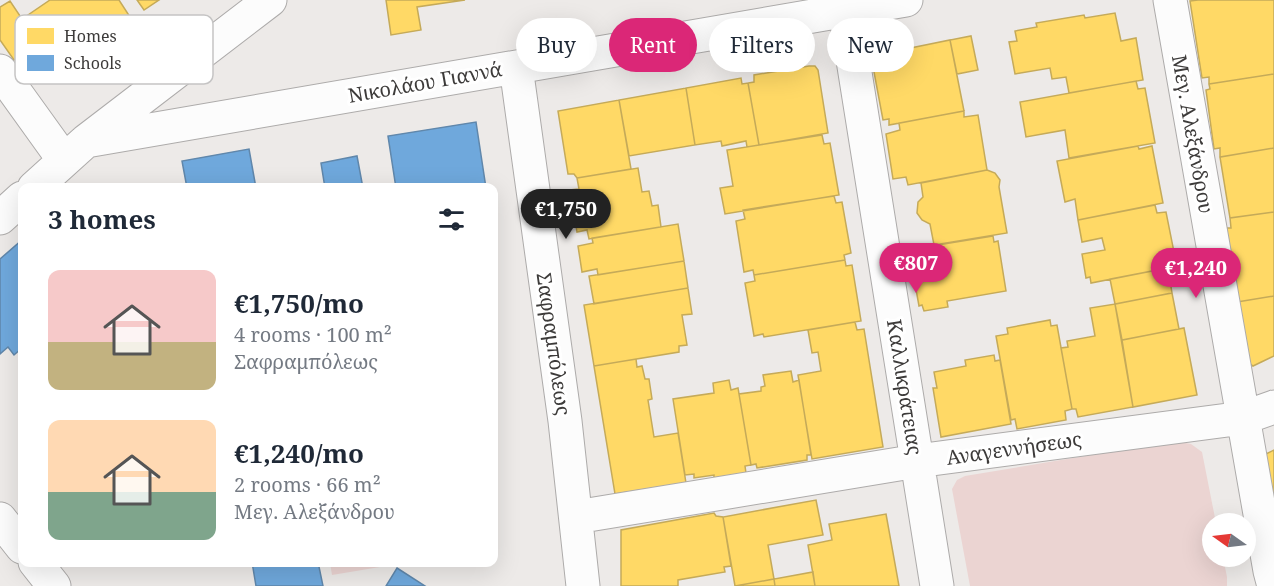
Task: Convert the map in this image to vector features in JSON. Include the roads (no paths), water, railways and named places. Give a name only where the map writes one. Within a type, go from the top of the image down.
[{"type":"street","points":[[213,44],[270,0]]},
{"type":"street","name":"Νικολάου Γιαννά","points":[[597,53],[906,0]]},
{"type":"street","name":"Μεγ. Αλεξάνδρου","points":[[1170,0],[1274,586]]},
{"type":"street","name":"Καλλικράτειας","points":[[845,10],[937,586]]},
{"type":"street","name":"Νικολάου Γιαννά","points":[[75,151],[516,67]]},
{"type":"street","points":[[0,70],[75,151]]},
{"type":"street","name":"Σαφραμπόλεως","points":[[517,72],[565,421],[583,586]]},
{"type":"street","points":[[40,183],[75,151],[162,84]]},
{"type":"street","points":[[0,218],[18,202]]},
{"type":"street","name":"Αναγεννήσεως","points":[[576,517],[917,461],[1243,418],[1274,407]]},
{"type":"street","points":[[0,519],[18,542]]},
{"type":"street","points":[[39,567],[54,586]]}]
